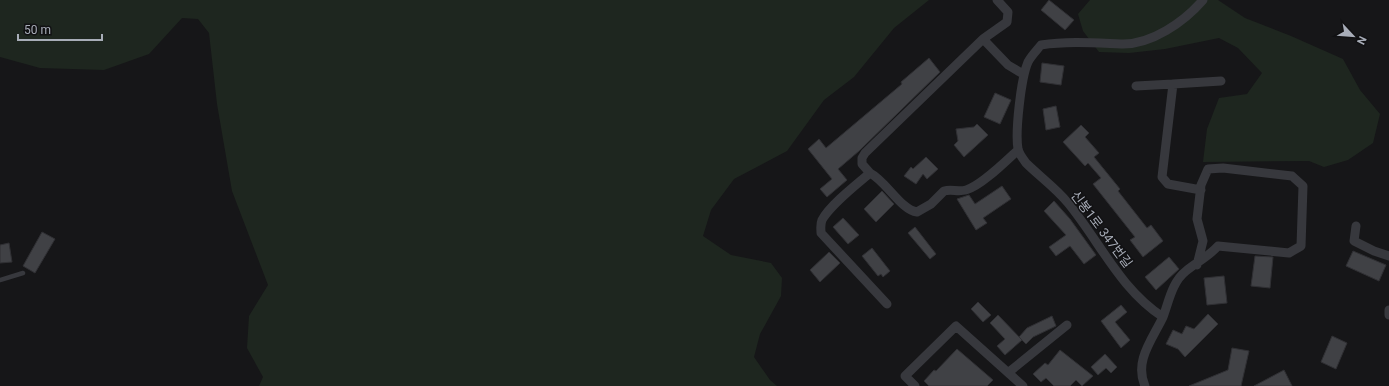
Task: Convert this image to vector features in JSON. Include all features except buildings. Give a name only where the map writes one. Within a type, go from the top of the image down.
[{"type":"street","points":[[997,0],[1008,12],[1007,22],[983,39],[865,153],[862,158],[862,164],[870,173],[881,180],[909,209],[917,212],[931,204],[944,191],[966,190],[974,186],[999,168],[1018,150],[1018,124],[1023,74],[1028,60],[1042,45],[1082,42],[1121,44],[1154,37],[1195,10],[1202,0]]},
{"type":"street","points":[[983,39],[1008,65],[1023,74]]},
{"type":"street","points":[[1136,86],[1221,81]]},
{"type":"street","points":[[1173,84],[1162,177],[1168,184],[1201,190]]},
{"type":"street","name":"신봉1로 347번길","points":[[1018,150],[1026,163],[1068,202],[1098,246],[1134,294],[1150,309],[1163,317]]},
{"type":"street","points":[[1145,386],[1141,376],[1141,367],[1144,355],[1163,317],[1173,287],[1186,271],[1196,265],[1209,256],[1218,246],[1289,253],[1300,246],[1303,186],[1292,176],[1223,168],[1208,169],[1201,190],[1197,219],[1203,241],[1196,265]]},
{"type":"street","points":[[870,173],[826,215],[821,225],[821,233],[887,304]]},
{"type":"street","points":[[1356,226],[1354,241],[1374,251],[1389,256]]},
{"type":"street","points":[[1389,310],[1389,315]]},
{"type":"street","points":[[1008,372],[1067,325]]},
{"type":"street","points":[[915,386],[905,376],[956,326],[1023,386]]},
{"type":"lane","points":[[0,280],[23,273]]},
{"type":"shaded area","points":[[0,0],[929,0],[894,28],[854,77],[824,100],[787,151],[734,179],[711,210],[703,236],[731,255],[771,263],[782,278],[781,296],[760,334],[754,357],[770,380],[777,386],[259,386],[263,377],[247,348],[249,316],[268,285],[232,191],[217,104],[209,33],[198,19],[182,18],[149,54],[104,70],[40,68],[0,57]]},
{"type":"shaded area","points":[[1090,0],[1218,0],[1245,18],[1343,59],[1360,90],[1380,114],[1373,143],[1348,160],[1324,167],[1309,161],[1203,162],[1207,129],[1219,98],[1247,94],[1262,73],[1238,48],[1219,38],[1165,49],[1129,53],[1099,52],[1083,31],[1078,14]]}]
